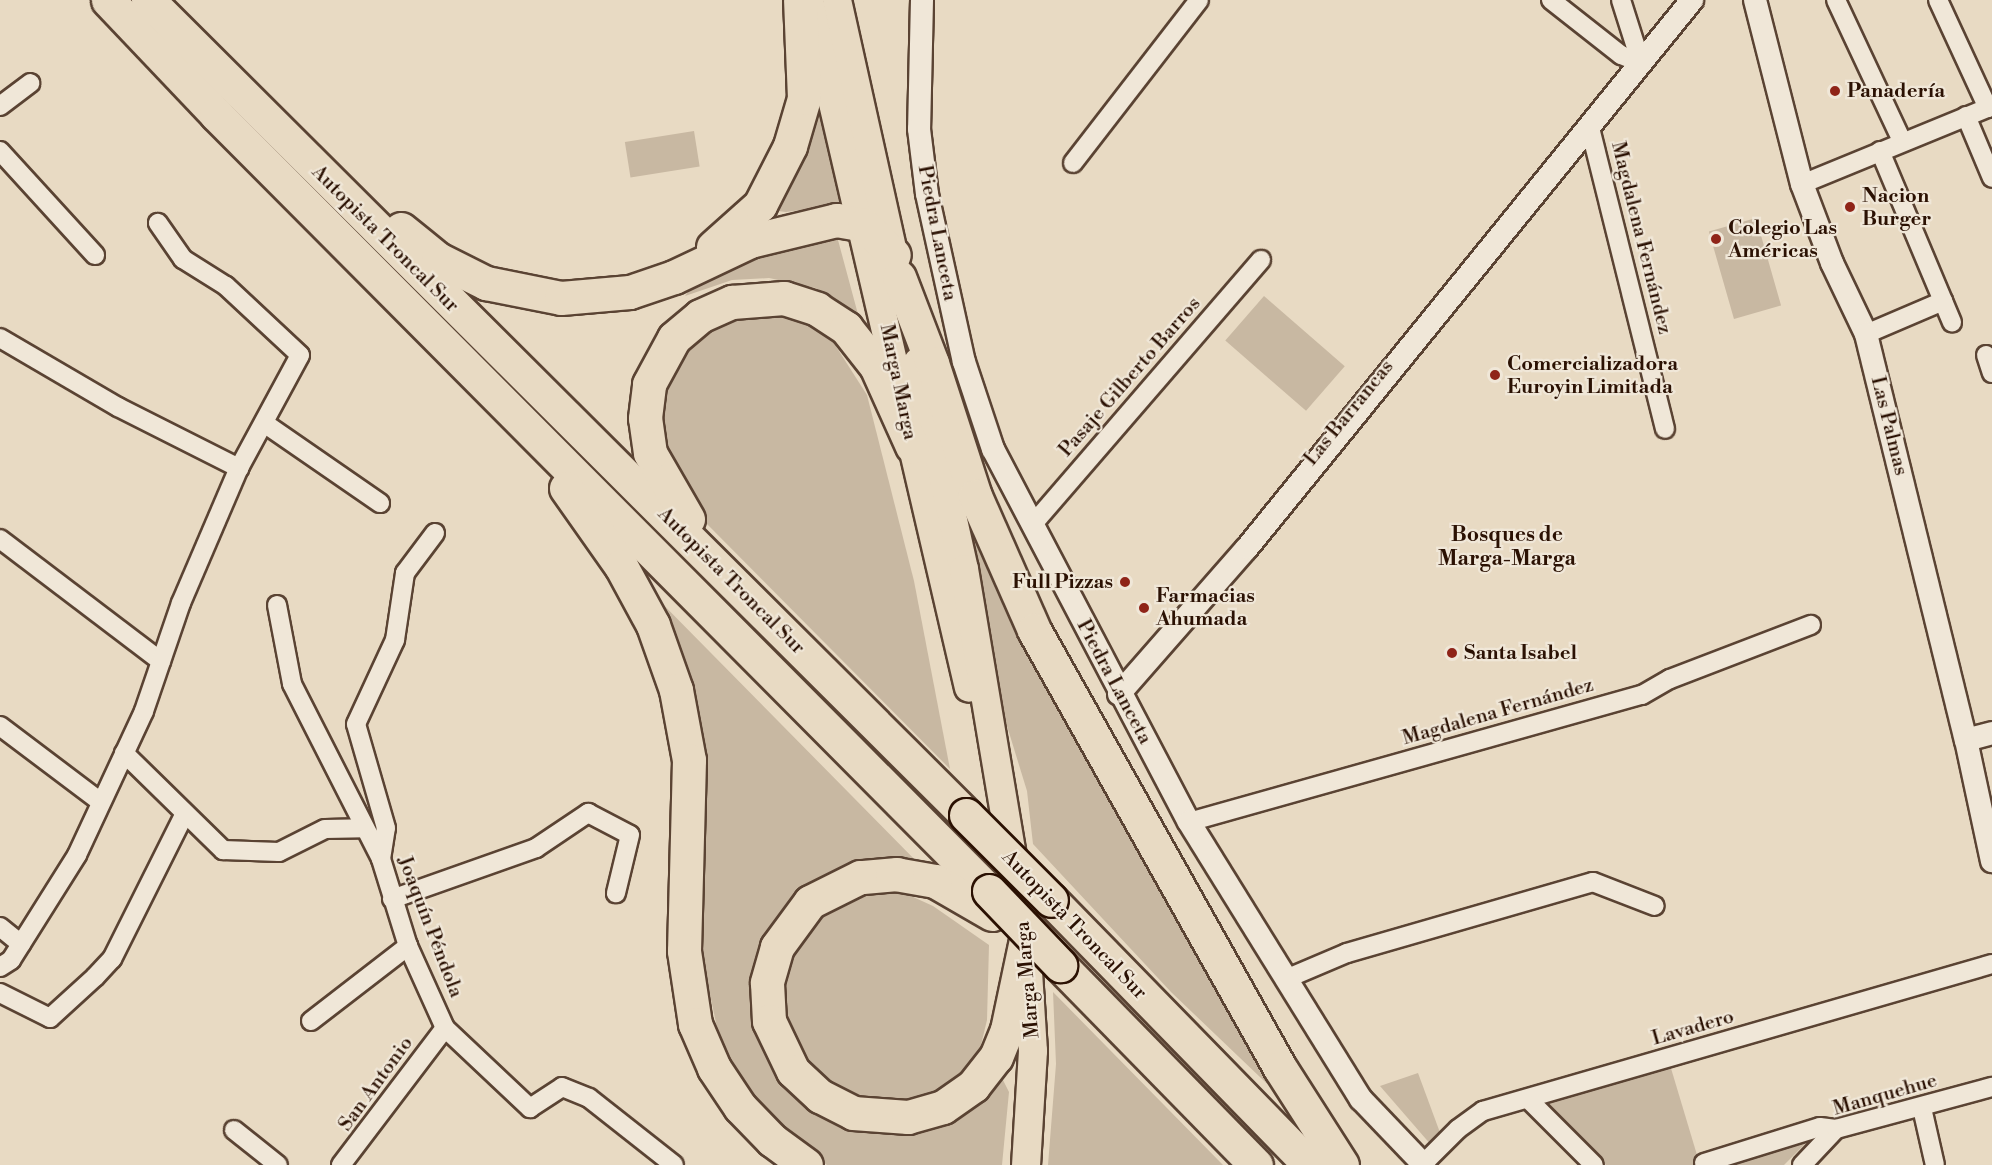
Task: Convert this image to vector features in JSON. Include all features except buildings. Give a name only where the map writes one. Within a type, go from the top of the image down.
[{"type":"highway","name":"Autopista Troncal Sur","points":[[108,0],[991,902],[1060,965],[1256,1165]]},
{"type":"highway","name":"Autopista Troncal Sur","points":[[148,0],[1051,900],[1310,1165]]},
{"type":"highway","points":[[674,277],[735,231],[760,205],[778,173],[804,98],[800,0]]},
{"type":"highway","points":[[194,48],[417,243],[462,272],[512,291],[561,298],[607,296],[674,277],[750,242],[788,229],[836,220],[864,225],[896,266],[932,363],[975,496],[1034,630],[1280,1068],[1342,1165]]},
{"type":"highway","points":[[748,597],[683,512],[650,453],[645,418],[649,384],[664,352],[686,326],[716,308],[749,298],[784,298],[817,309],[846,328],[876,366],[912,446]]},
{"type":"highway","points":[[473,372],[567,489],[621,566],[653,625],[676,690],[689,760],[684,951],[695,1024],[714,1068],[740,1107],[772,1140],[806,1165]]},
{"type":"highway","points":[[991,902],[935,881],[897,874],[860,877],[810,902],[777,947],[768,983],[769,1021],[793,1071],[820,1096],[862,1115],[908,1117],[943,1107],[973,1086],[996,1057],[1007,1030],[1026,940]]},
{"type":"main road","name":"Marga Marga","points":[[809,0],[864,225],[959,658],[994,761]]},
{"type":"main road","name":"Marga Marga","points":[[837,0],[964,569],[994,761],[1012,843],[1026,940],[1033,1051],[1026,1165]]},
{"type":"street","name":"Piedra Lanceta","points":[[922,0],[919,129],[943,274],[964,362],[993,448],[1119,694],[1189,822],[1288,978],[1361,1099],[1424,1165]]},
{"type":"street","points":[[1073,163],[1135,88],[1199,0]]},
{"type":"street","points":[[1551,0],[1621,56],[1641,63]]},
{"type":"street","points":[[1621,0],[1641,63]]},
{"type":"street","name":"Las Barrancas","points":[[1119,694],[1209,589],[1468,268],[1495,241],[1590,128],[1692,0]]},
{"type":"street","name":"Las Palmas","points":[[1755,0],[1802,184],[1832,263],[1866,334],[1966,740],[1992,861]]},
{"type":"street","points":[[1836,0],[1902,141]]},
{"type":"street","points":[[1802,184],[1902,141],[1990,107],[1938,0]]},
{"type":"street","points":[[0,106],[30,83]]},
{"type":"street","points":[[1966,116],[1992,178]]},
{"type":"street","name":"Magdalena Fernández","points":[[1590,128],[1665,429]]},
{"type":"street","points":[[1880,151],[1952,322]]},
{"type":"street","points":[[3,162],[95,255]]},
{"type":"street","points":[[0,967],[10,960],[21,944],[76,855],[124,753],[239,468],[300,355],[226,286],[183,259],[158,223]]},
{"type":"street","name":"Pasaje Gilberto Barros","points":[[1033,524],[1261,260]]},
{"type":"street","points":[[1866,334],[1943,301]]},
{"type":"street","points":[[0,338],[118,407],[239,468]]},
{"type":"street","points":[[1986,355],[1992,373]]},
{"type":"street","points":[[264,423],[380,503]]},
{"type":"street","points":[[381,859],[386,828],[356,724],[395,640],[405,573],[435,533]]},
{"type":"street","points":[[0,539],[161,661]]},
{"type":"street","name":"Joaquín Péndola","points":[[278,605],[292,684],[381,859],[408,946],[445,1028],[530,1108],[562,1086],[589,1098],[674,1165]]},
{"type":"street","name":"Magdalena Fernández","points":[[1189,822],[1642,696],[1670,679],[1811,625]]},
{"type":"street","points":[[0,726],[101,802]]},
{"type":"street","points":[[1966,740],[1992,733]]},
{"type":"street","points":[[124,753],[163,789],[184,815],[223,850],[279,852],[325,829],[364,828]]},
{"type":"street","points":[[392,899],[536,848],[588,813],[630,835],[616,893]]},
{"type":"street","points":[[0,993],[50,1017],[95,977],[112,959],[184,815]]},
{"type":"street","points":[[1288,978],[1347,953],[1593,882],[1655,906]]},
{"type":"street","points":[[0,927],[21,944]]},
{"type":"street","points":[[311,1021],[408,946]]},
{"type":"street","name":"Lavadero","points":[[1424,1165],[1458,1129],[1483,1111],[1992,964]]},
{"type":"street","name":"San Antonio","points":[[341,1165],[445,1028]]},
{"type":"street","name":"Manquehue","points":[[1802,1165],[1836,1129],[1922,1108],[1992,1087]]},
{"type":"street","points":[[1528,1099],[1594,1165]]},
{"type":"street","points":[[1922,1108],[1935,1165]]},
{"type":"street","points":[[1704,1163],[1820,1128],[1836,1129]]},
{"type":"street","points":[[234,1130],[278,1165]]},
{"type":"shaded area","points":[[818,89],[844,204],[786,212],[770,210]]},
{"type":"shaded area","points":[[694,131],[700,167],[630,178],[625,142]]},
{"type":"shaded area","points":[[1756,218],[1781,305],[1734,319],[1709,232]]},
{"type":"shaded area","points":[[828,230],[838,240],[859,318],[816,288],[769,278],[732,280],[685,296],[704,269]]},
{"type":"shaded area","points":[[1264,296],[1345,366],[1306,411],[1225,341]]},
{"type":"shaded area","points":[[749,309],[794,314],[830,337],[867,395],[914,581],[950,769],[704,521],[667,459],[660,408],[672,359],[707,325]]},
{"type":"shaded area","points":[[962,495],[1285,1101],[1171,992],[1033,844],[1027,791],[999,700]]},
{"type":"shaded area","points":[[639,580],[922,867],[836,871],[760,960],[826,1114],[989,1092],[1002,1078],[1009,1092],[1002,1165],[827,1165],[770,1122],[740,1088],[719,1037],[704,966],[697,763]]},
{"type":"shaded area","points":[[889,886],[933,906],[989,945],[987,1020],[980,1049],[958,1088],[923,1107],[835,1098],[778,1028],[776,976],[832,896]]},
{"type":"shaded area","points":[[1053,992],[1223,1165],[1048,1165],[1056,1064]]},
{"type":"shaded area","points":[[1670,1065],[1700,1165],[1606,1165],[1543,1104]]},
{"type":"shaded area","points":[[1418,1073],[1442,1138],[1432,1146],[1380,1086]]},
{"type":"shaded area","points":[[1812,1137],[1784,1165],[1720,1165]]},
{"type":"place","name":"Panadería","points":[[1835,91]]},
{"type":"place","name":"Nacion Burger","points":[[1850,207]]},
{"type":"place","name":"Colegio Las Américas","points":[[1716,239]]},
{"type":"place","name":"Comercializadora Euroyin Limitada","points":[[1495,375]]},
{"type":"place","name":"Full Pizzas","points":[[1125,582]]},
{"type":"place","name":"Farmacias Ahumada","points":[[1144,608]]},
{"type":"place","name":"Santa Isabel","points":[[1452,653]]},
{"type":"district","name":"Bosques de Marga-Marga","points":[[1507,547]]}]
